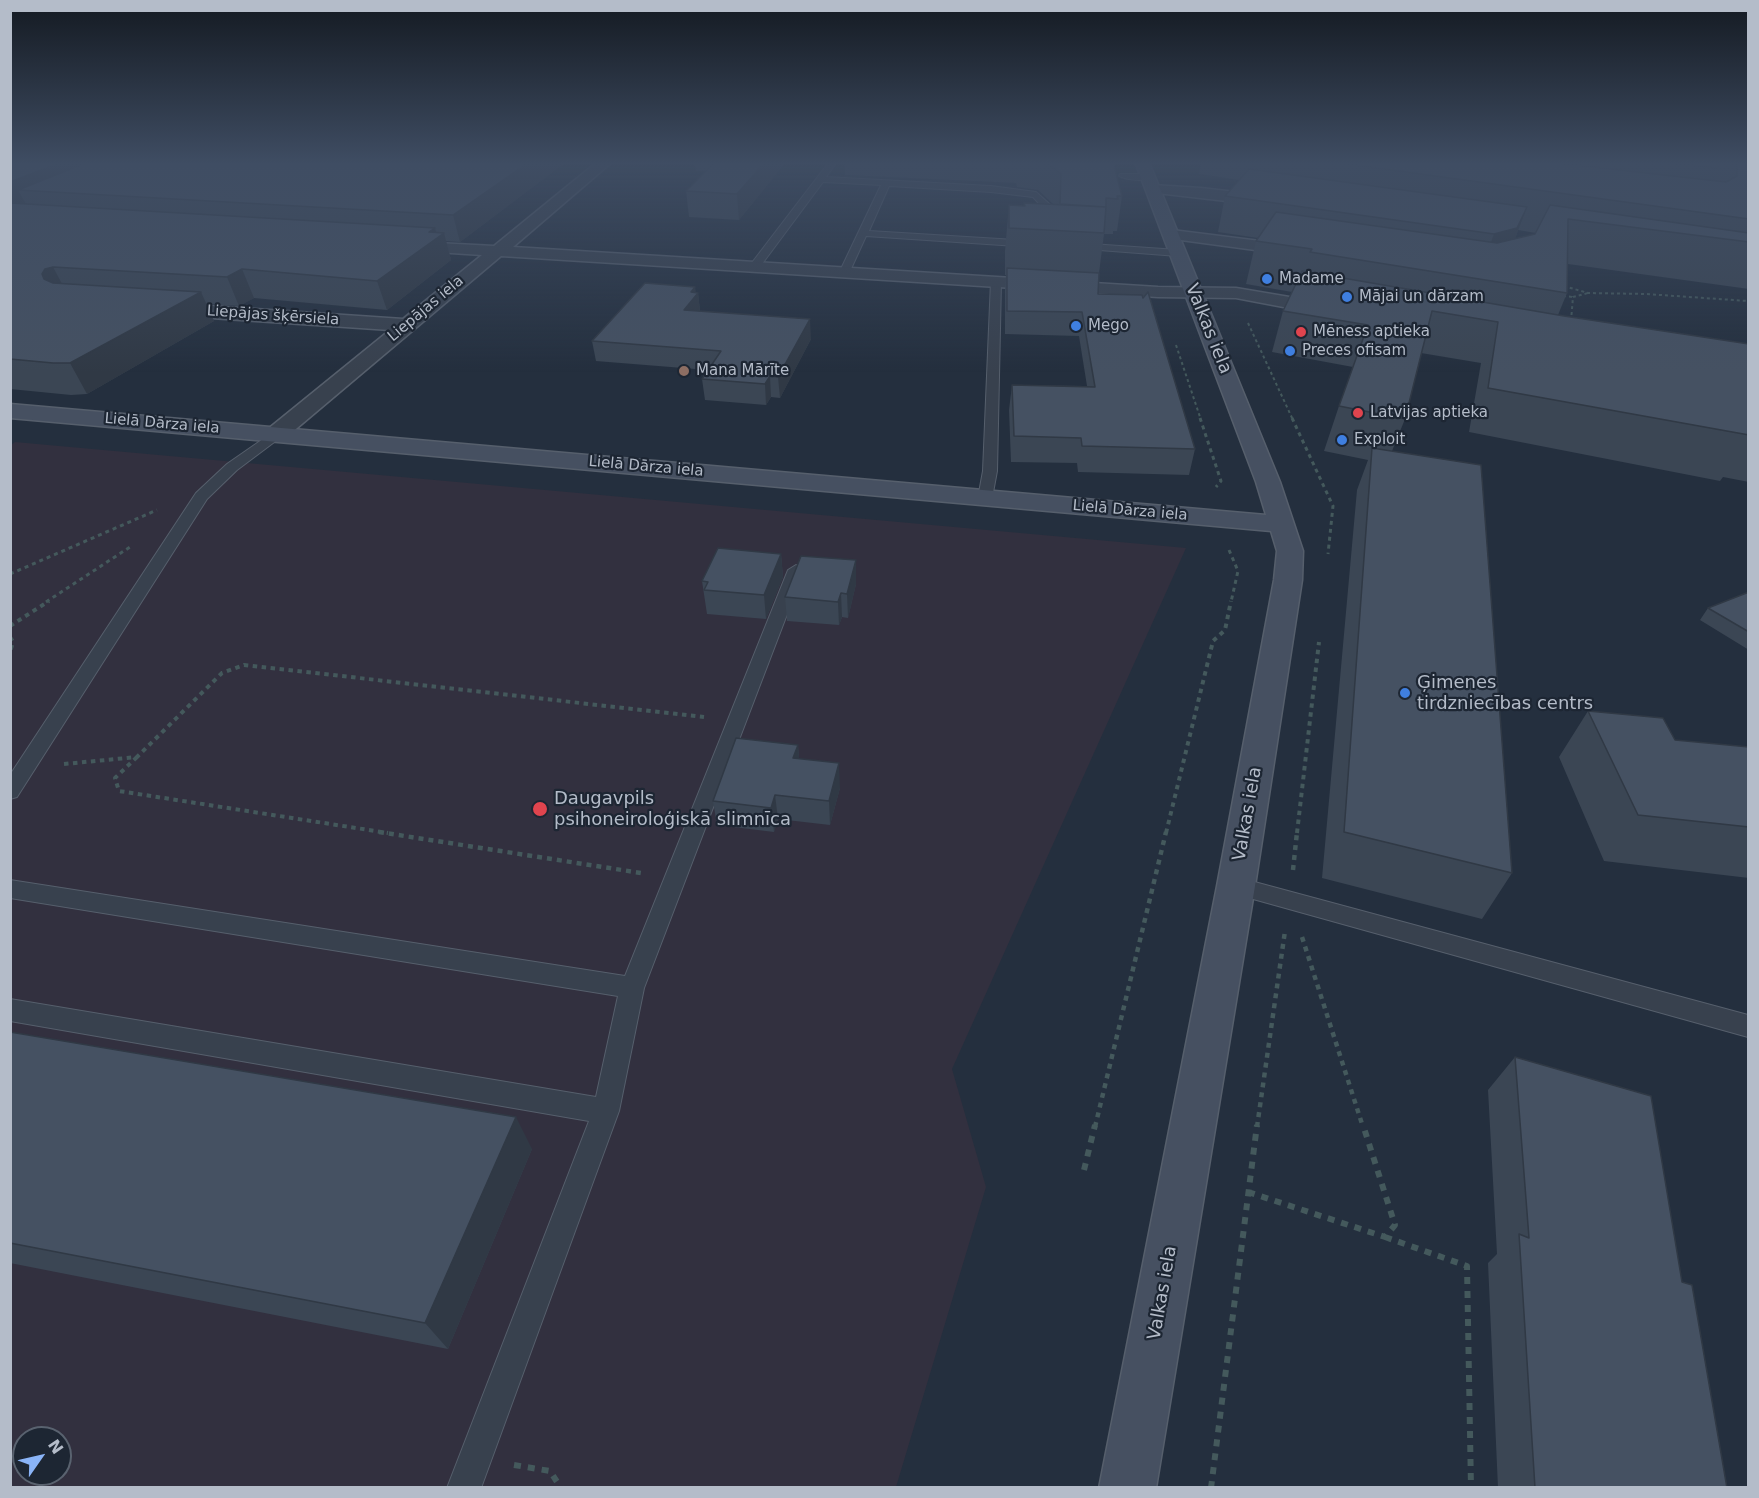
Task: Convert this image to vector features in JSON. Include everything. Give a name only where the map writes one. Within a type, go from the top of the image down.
[{"type":"street","name":"Liepājas iela","points":[[276,434],[519,232]]},
{"type":"street","name":"Valkas iela","points":[[1127,1488],[1236,886],[1288,580],[1290,551],[1268,482],[1170,232]]},
{"type":"street","points":[[1175,244],[1210,238],[1316,254]]},
{"type":"street","points":[[394,244],[1158,292],[1236,293],[1352,314]]},
{"type":"street","name":"Liepājas šķērsiela","points":[[150,308],[407,325]]},
{"type":"street","name":"Lielā Dārza iela","points":[[10,411],[1281,524]]},
{"type":"lane","points":[[755,266],[780,232]]},
{"type":"lane","points":[[845,271],[863,233],[1049,245]]},
{"type":"lane","points":[[1070,246],[1175,244]]},
{"type":"lane","points":[[985,498],[990,471],[996,281]]},
{"type":"lane","points":[[10,792],[201,496],[231,467],[276,434]]},
{"type":"lane","points":[[464,1488],[606,1112],[632,988],[796,570]]},
{"type":"lane","points":[[1236,886],[1749,1026]]},
{"type":"lane","points":[[10,889],[632,988]]},
{"type":"lane","points":[[10,1010],[606,1112]]},
{"type":"path","points":[[1556,284],[1588,293],[1646,294],[1749,301]]},
{"type":"path","points":[[1158,292],[1221,481],[1213,491]]},
{"type":"path","points":[[1561,295],[1573,297],[1588,293]]},
{"type":"path","points":[[1571,321],[1573,297]]},
{"type":"path","points":[[10,574],[160,508]]},
{"type":"path","points":[[1084,1170],[1213,641],[1225,630],[1238,571],[1227,545]]},
{"type":"path","points":[[10,626],[131,547]]},
{"type":"path","points":[[10,637],[13,642],[10,652]]},
{"type":"path","points":[[674,878],[119,791],[115,778],[222,673],[244,664],[735,721]]},
{"type":"path","points":[[60,764],[136,757]]},
{"type":"path","points":[[1212,1488],[1248,1192],[1290,899]]},
{"type":"path","points":[[1290,899],[1395,1225],[1385,1237]]},
{"type":"path","points":[[1248,1192],[1467,1266],[1471,1488]]},
{"type":"path","points":[[475,1459],[550,1471],[561,1488]]},
{"type":"shaded area","name":"Daugavpils psihoneiroloģiskā slimnīca","points":[[15,442],[1186,548],[952,1069],[986,1187],[896,1487],[11,1488],[11,445]]},
{"type":"building","points":[[10,232],[444,233],[377,281],[242,269],[227,277],[53,267],[45,269],[42,274],[44,279],[53,283],[201,292],[70,363],[10,359]]},
{"type":"building","points":[[1262,232],[1418,232],[1497,243],[1536,232],[1568,232],[1567,293],[1310,252],[1312,249],[1256,241]]},
{"type":"building","points":[[1479,232],[1502,232],[1494,234]]},
{"type":"building","points":[[1670,232],[1741,232],[1749,233],[1749,242]]},
{"type":"building","points":[[1007,268],[1099,273],[1098,294],[1142,295],[1143,298],[1148,292],[1195,449],[1082,446],[1081,438],[1014,436],[1012,385],[1095,387],[1082,312],[1007,311]]},
{"type":"building","points":[[1302,271],[1564,316],[1749,344],[1749,435],[1488,388],[1498,322],[1432,311],[1405,419],[1339,406],[1368,325],[1283,311]]},
{"type":"building","points":[[645,283],[695,287],[691,292],[698,293],[684,310],[810,319],[778,377],[770,376],[765,384],[702,379],[721,351],[592,341]]},
{"type":"building","name":"Ģimenes tirdzniecības centrs","points":[[1372,448],[1481,465],[1512,873],[1344,832]]},
{"type":"building","points":[[718,548],[781,554],[764,595],[704,590],[708,582],[702,581]]},
{"type":"building","points":[[801,556],[856,560],[847,594],[841,593],[838,602],[785,597]]},
{"type":"building","points":[[1749,592],[1749,632],[1708,608]]},
{"type":"building","points":[[1588,711],[1663,718],[1675,740],[1749,747],[1749,827],[1638,815]]},
{"type":"building","points":[[736,738],[798,745],[793,758],[839,763],[829,801],[775,795],[771,808],[713,801]]},
{"type":"building","points":[[10,1032],[516,1117],[425,1323],[10,1243]]},
{"type":"building","points":[[1515,1057],[1651,1096],[1682,1282],[1692,1285],[1727,1488],[1535,1488],[1519,1234],[1529,1238]]},
{"type":"place","name":"Madame","points":[[1267,279]]},
{"type":"place","name":"Mājai un dārzam","points":[[1347,297]]},
{"type":"place","name":"Mego","points":[[1076,326]]},
{"type":"place","name":"Mēness aptieka","points":[[1301,332]]},
{"type":"place","name":"Preces ofisam","points":[[1290,351]]},
{"type":"place","name":"Mana Mārīte","points":[[684,371]]},
{"type":"place","name":"Latvijas aptieka","points":[[1358,413]]},
{"type":"place","name":"Exploit","points":[[1342,440]]},
{"type":"place","name":"Ģimenes tirdzniecības centrs","points":[[1405,693]]},
{"type":"place","name":"Daugavpils psihoneiroloģiskā slimnīca","points":[[540,809]]}]
